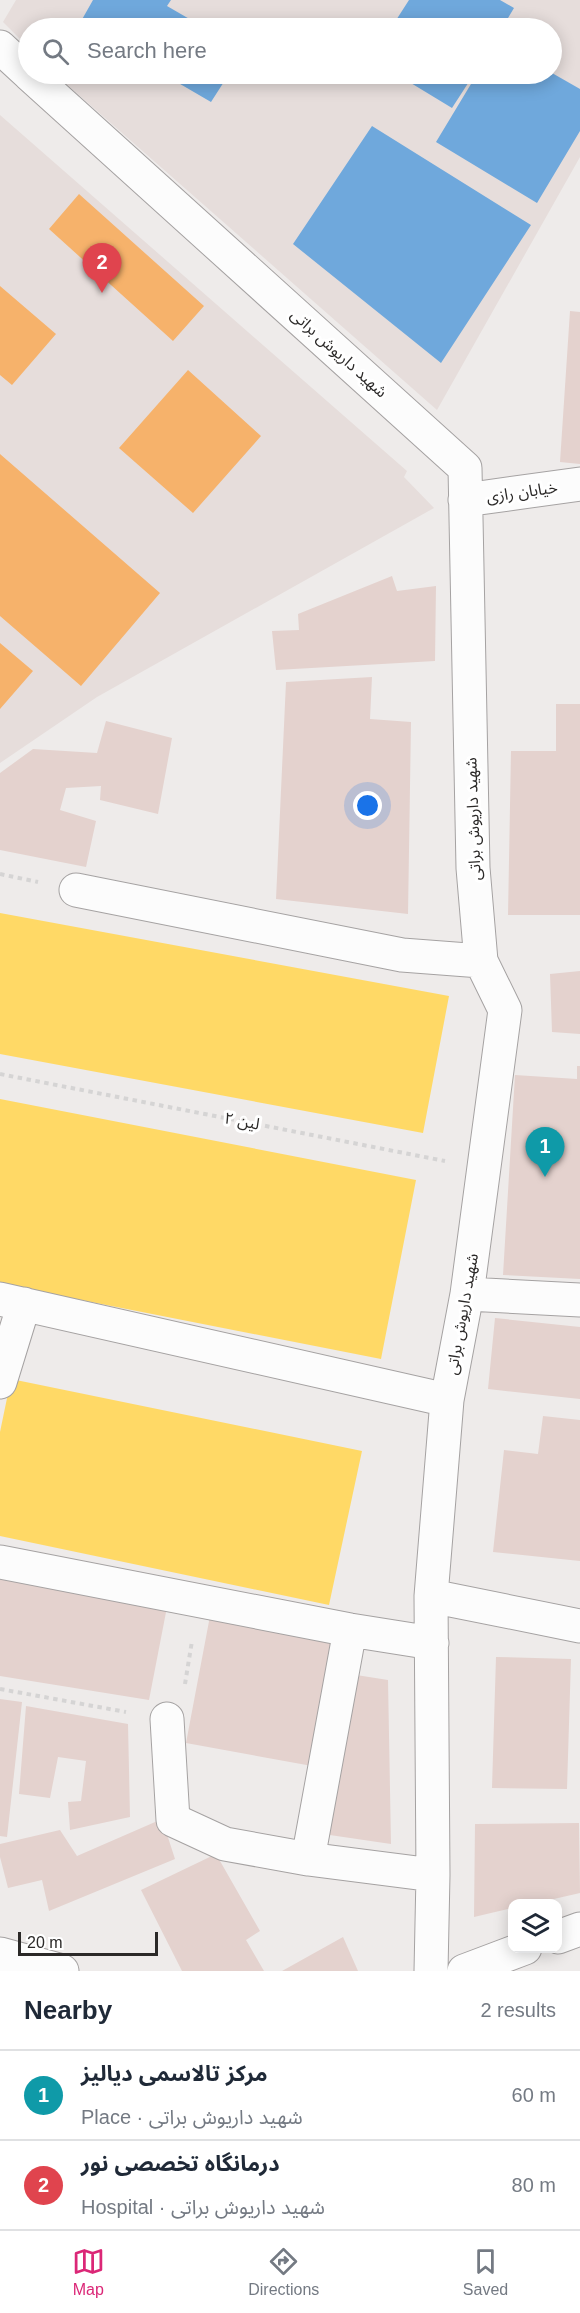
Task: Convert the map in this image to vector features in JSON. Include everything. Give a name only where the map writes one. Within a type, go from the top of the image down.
[{"type":"street","name":"شهید داریوش براتی","points":[[0,47],[18,63]]},
{"type":"street","name":"شهید داریوش براتی","points":[[41,84],[465,468],[473,868],[481,960],[505,1010],[467,1294],[447,1400],[431,1596],[433,1875],[431,1971]]},
{"type":"street","name":"خیابان رازی","points":[[465,500],[580,484]]},
{"type":"street","points":[[76,890],[402,955],[481,960]]},
{"type":"street","points":[[467,1294],[580,1300]]},
{"type":"street","points":[[0,1382],[12,1302],[447,1400]]},
{"type":"street","points":[[0,1562],[350,1630],[432,1643]]},
{"type":"street","points":[[431,1596],[580,1626]]},
{"type":"street","points":[[308,1859],[350,1630]]},
{"type":"street","points":[[166,1719],[173,1820],[225,1844],[308,1859],[433,1875]]},
{"type":"street","points":[[562,1936],[580,1929]]},
{"type":"street","points":[[464,1971],[512,1953]]},
{"type":"street","points":[[0,1954],[62,1971]]},
{"type":"path","name":"لين ۲","points":[[0,1074],[484,1169]]},
{"type":"path","points":[[0,1689],[166,1719],[180,1714],[199,1600]]},
{"type":"shaded area","points":[[16,0],[580,0],[580,157],[437,410],[66,84],[562,84],[562,18],[18,18],[18,37],[3,22]]},
{"type":"shaded area","points":[[0,115],[407,471],[404,477],[434,508],[97,697],[0,763]]},
{"type":"building: Homes","points":[[0,913],[449,996],[423,1133],[0,1054]]},
{"type":"building: Homes","points":[[0,1099],[416,1180],[381,1359],[0,1284]]},
{"type":"building: Homes","points":[[11,1379],[362,1451],[329,1605],[0,1536],[0,1432]]},
{"type":"building: Schools","points":[[93,0],[171,0],[167,6],[188,18],[83,18]]},
{"type":"building: Schools","points":[[409,0],[500,0],[514,8],[508,18],[397,18]]},
{"type":"building: Schools","points":[[562,79],[580,89],[580,131],[537,203],[436,142],[471,84],[562,84]]},
{"type":"building: Schools","points":[[180,84],[223,84],[211,102]]},
{"type":"building: Schools","points":[[412,84],[468,84],[452,108]]},
{"type":"building: Schools","points":[[372,126],[531,225],[441,363],[293,244]]},
{"type":"building: Health","points":[[79,194],[204,306],[173,341],[49,229]]},
{"type":"building: Health","points":[[0,286],[56,334],[12,385],[0,375]]},
{"type":"building: Health","points":[[188,370],[261,436],[193,513],[119,448]]},
{"type":"building: Health","points":[[0,454],[160,593],[81,686],[0,616]]},
{"type":"building: Health","points":[[0,643],[33,671],[0,709]]},
{"type":"building: Other","points":[[570,311],[580,312],[580,464],[560,462]]},
{"type":"building: Other","points":[[392,576],[397,591],[436,586],[435,661],[276,670],[272,631],[299,630],[298,614]]},
{"type":"building: Other","points":[[372,677],[370,719],[411,722],[408,914],[276,899],[286,682]]},
{"type":"building: Other","points":[[556,704],[580,704],[580,915],[508,915],[511,751],[556,751]]},
{"type":"building: Other","points":[[106,721],[172,738],[158,814],[100,800],[101,786],[66,788],[60,810],[96,821],[86,867],[0,850],[0,773],[33,749],[97,753]]},
{"type":"building: Other","points":[[580,971],[580,1034],[552,1032],[550,974]]},
{"type":"building: Other","points":[[577,1066],[580,1066],[580,1279],[503,1275],[515,1075],[577,1079]]},
{"type":"building: Other","points":[[495,1318],[580,1327],[580,1399],[488,1389]]},
{"type":"building: Other","points":[[543,1416],[580,1420],[580,1561],[493,1552],[504,1450],[538,1454]]},
{"type":"building: Other","points":[[0,1577],[167,1607],[149,1700],[0,1676]]},
{"type":"building: Other","points":[[210,1616],[336,1639],[312,1766],[186,1743]]},
{"type":"building: Other","points":[[496,1657],[571,1659],[567,1789],[492,1788]]},
{"type":"building: Other","points":[[350,1674],[388,1680],[391,1844],[323,1834]]},
{"type":"building: Other","points":[[0,1699],[22,1702],[7,1837],[0,1836]]},
{"type":"building: Other","points":[[26,1706],[128,1724],[130,1817],[70,1830],[68,1802],[81,1801],[86,1761],[58,1757],[50,1798],[19,1794]]},
{"type":"building: Other","points":[[162,1819],[175,1859],[49,1911],[42,1880],[8,1888],[0,1857],[0,1844],[60,1830],[77,1856]]},
{"type":"building: Other","points":[[579,1823],[580,1893],[554,1899],[508,1899],[508,1909],[474,1917],[475,1824]]},
{"type":"building: Other","points":[[216,1854],[260,1931],[246,1940],[264,1971],[182,1971],[141,1890]]},
{"type":"building: Other","points":[[343,1937],[358,1971],[282,1971]]},
{"type":"place","name":"درمانگاه تخصصی نور","points":[[102,293]]},
{"type":"place","name":"مرکز تالاسمی دیالیز","points":[[545,1177]]}]
